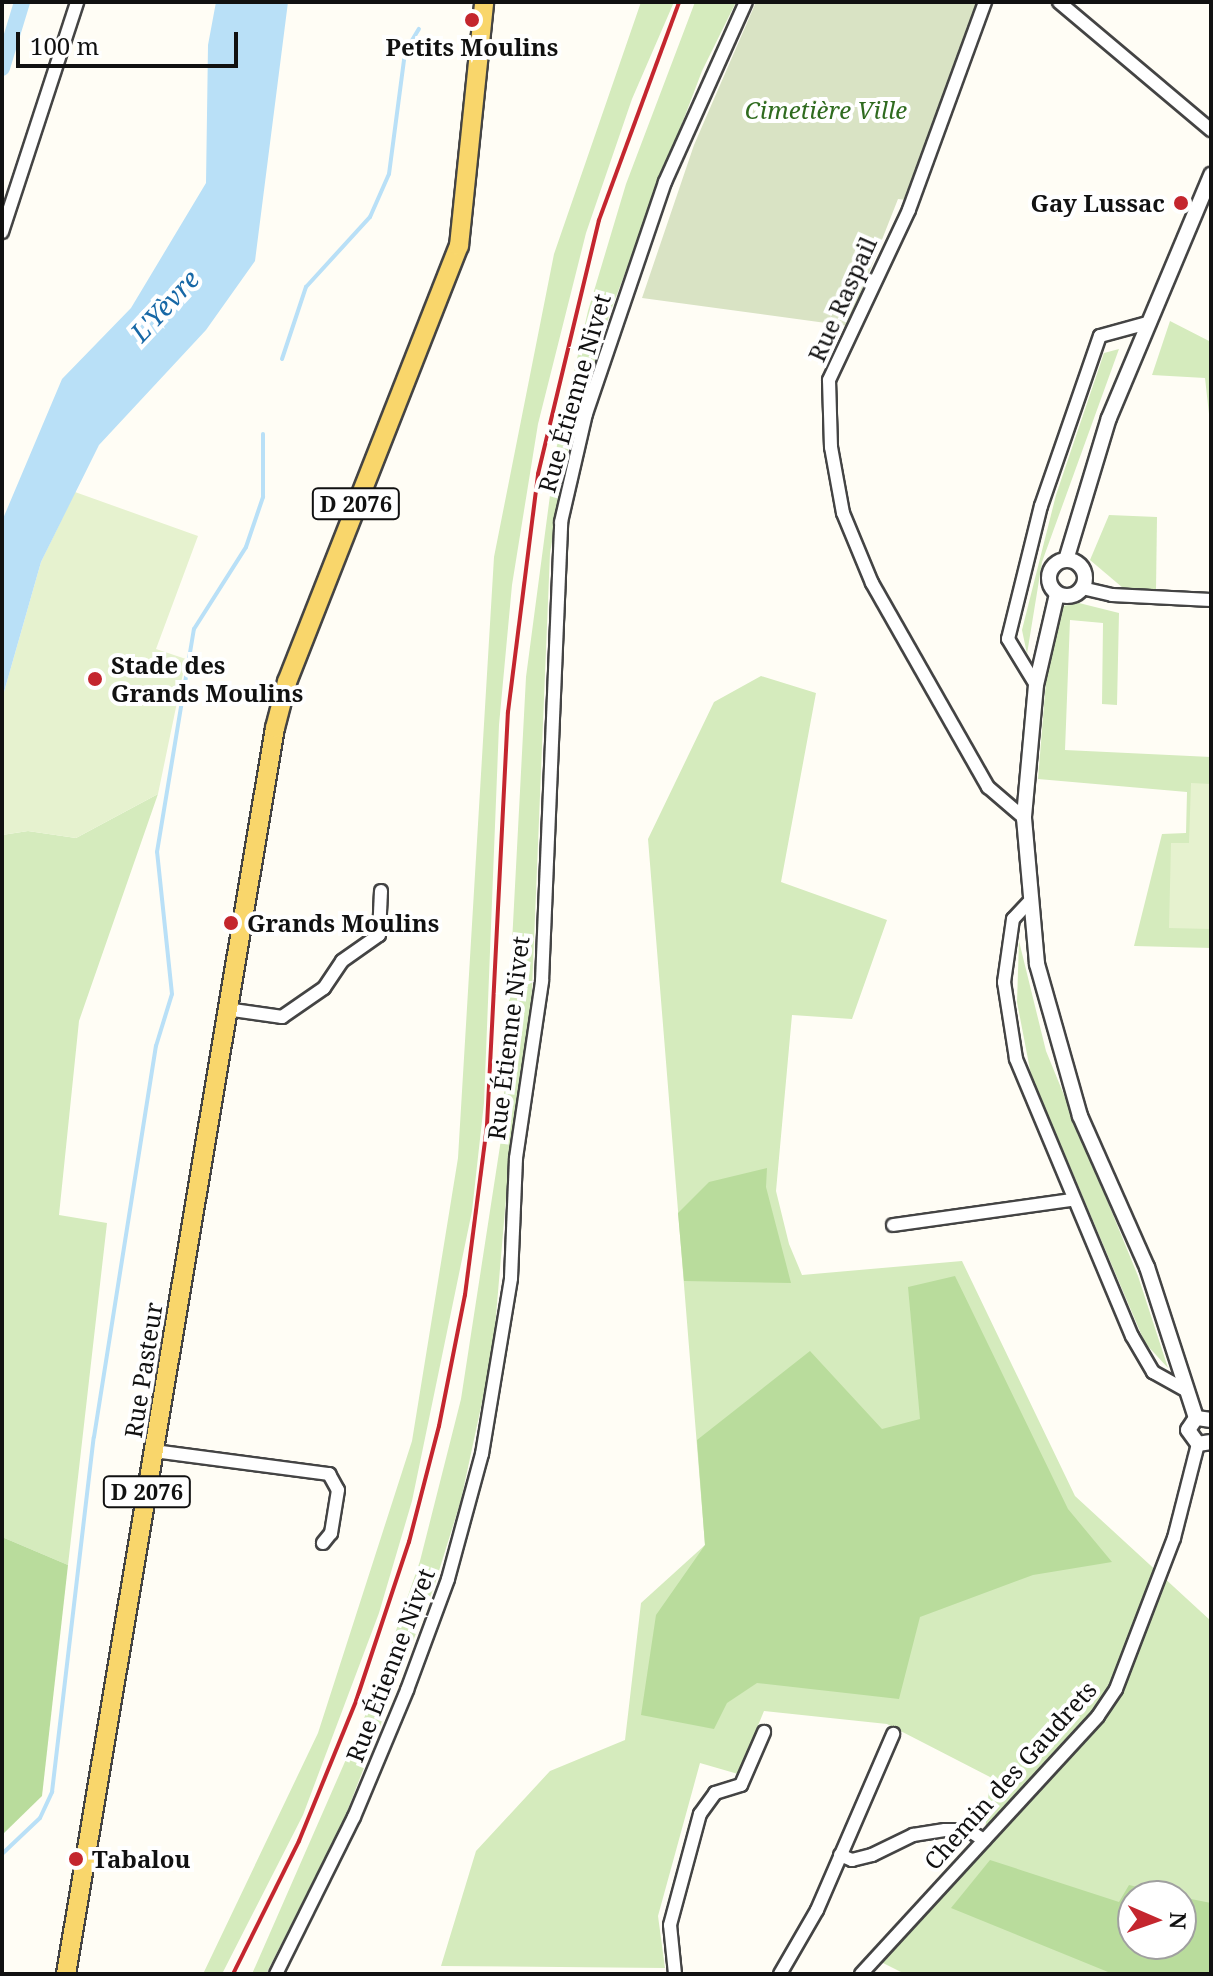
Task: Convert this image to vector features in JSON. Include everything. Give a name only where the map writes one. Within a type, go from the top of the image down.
[{"type":"main road","name":"D 2076","points":[[226,1009],[283,695],[459,246],[484,2]]},
{"type":"main road","name":"Rue Pasteur","points":[[66,1974],[226,1009]]},
{"type":"street","points":[[2,232],[77,2]]},
{"type":"street","name":"Rue Étienne Nivet","points":[[276,1974],[354,1817],[407,1690],[448,1579],[482,1454],[511,1278],[516,1158],[542,981],[561,522],[586,414],[665,182],[746,2]]},
{"type":"street","name":"Rue Raspail","points":[[985,2],[909,210],[829,380],[831,447],[843,513],[872,583],[988,787],[1024,818]]},
{"type":"street","points":[[1059,2],[1211,130]]},
{"type":"street","points":[[1066,560],[1109,418],[1144,324],[1211,175]]},
{"type":"street","points":[[1036,685],[1008,639],[1041,506],[1100,336],[1144,324]]},
{"type":"street","points":[[1057,594],[1074,595],[1082,588],[1082,568],[1066,560],[1052,566],[1048,576],[1057,594],[1036,685],[1024,818],[1028,903],[1044,1000],[1080,1116],[1147,1267],[1187,1391],[1204,1419],[1188,1430],[1204,1443]]},
{"type":"street","points":[[1082,588],[1112,595],[1211,600]]},
{"type":"street","points":[[226,1009],[282,1017],[324,988],[342,961],[379,935],[381,891]]},
{"type":"street","points":[[1028,903],[1013,919],[1004,982],[1007,1021],[1016,1059],[1071,1200],[1132,1336],[1153,1372],[1187,1391]]},
{"type":"street","points":[[893,1225],[1071,1200]]},
{"type":"street","name":"Chemin des Gaudrets","points":[[861,1974],[1098,1716],[1116,1689],[1174,1538],[1204,1443]]},
{"type":"street","points":[[154,1451],[329,1474],[338,1490],[331,1533],[323,1543]]},
{"type":"street","points":[[675,1974],[670,1925],[700,1814],[715,1793],[741,1785],[764,1732]]},
{"type":"street","points":[[780,1974],[817,1910],[893,1734]]},
{"type":"street","points":[[840,1855],[852,1860],[872,1855],[913,1835],[945,1830],[968,1830],[984,1840]]},
{"type":"green space","points":[[641,2],[674,2],[632,99],[586,233],[538,424],[512,585],[499,725],[484,1103],[472,1211],[412,1501],[379,1613],[303,1815],[222,1974],[203,1974],[318,1733],[412,1441],[458,1158],[494,557],[554,254]]},
{"type":"green space","points":[[695,2],[736,2],[702,71],[611,310],[570,440],[550,553],[531,1014],[511,1139],[493,1351],[461,1500],[434,1587],[341,1827],[266,1974],[252,1974],[372,1700],[420,1561],[461,1399],[502,1133],[526,677],[556,450],[588,311],[626,184]]},
{"type":"green space","name":"Cimetière Ville","points":[[756,2],[977,2],[908,200],[898,199],[848,326],[642,298],[694,145]]},
{"type":"green space","points":[[1170,321],[1211,342],[1211,432],[1205,378],[1152,375]]},
{"type":"green space","points":[[1119,349],[1042,562],[1027,654],[1022,630],[1056,495],[1104,353]]},
{"type":"green space","name":"Stade des Grands Moulins","points":[[75,492],[198,536],[156,649],[186,659],[158,794],[76,838],[28,831],[2,835],[2,699],[41,562]]},
{"type":"green space","points":[[1109,515],[1157,517],[1156,590],[1123,588],[1090,560]]},
{"type":"green space","points":[[1079,603],[1119,613],[1117,705],[1102,704],[1103,623],[1070,620],[1065,750],[1211,757],[1211,948],[1134,946],[1162,834],[1186,833],[1187,792],[1038,779],[1046,681],[1063,606]]},
{"type":"green space","points":[[761,676],[816,693],[781,882],[887,920],[852,1019],[792,1015],[776,1191],[789,1244],[802,1275],[962,1261],[1075,1496],[1211,1621],[1211,1974],[905,1974],[877,1960],[984,1844],[990,1777],[887,1724],[764,1711],[738,1774],[700,1763],[658,1916],[665,1968],[441,1966],[476,1851],[550,1771],[625,1740],[641,1603],[705,1545],[648,839],[714,702]]},
{"type":"green space","points":[[1191,783],[1211,784],[1211,929],[1169,928],[1171,843],[1189,843]]},
{"type":"green space","points":[[158,794],[79,1021],[59,1215],[107,1223],[68,1565],[2,1537],[2,835],[28,831],[76,838]]},
{"type":"green space","points":[[1019,941],[1046,1051],[1138,1276],[1168,1368],[1145,1343],[1031,1075],[1017,1002]]},
{"type":"green space","points":[[767,1168],[766,1187],[791,1283],[684,1281],[678,1213],[709,1182]]},
{"type":"green space","points":[[955,1276],[1068,1509],[1112,1562],[1033,1575],[920,1617],[899,1699],[757,1683],[727,1703],[714,1729],[641,1715],[656,1615],[705,1545],[697,1440],[810,1351],[882,1429],[920,1419],[908,1287]]},
{"type":"green space","points":[[2,1537],[68,1565],[42,1796],[2,1835]]},
{"type":"green space","points":[[990,1860],[1117,1901],[1117,1960],[1197,1960],[1197,1900],[1211,1903],[1211,1974],[1113,1974],[951,1908]]},
{"type":"water","name":"L'Yèvre","points":[[216,2],[288,2],[255,261],[206,330],[99,445],[41,562],[2,699],[2,521],[62,379],[131,308],[206,183],[208,45]]},
{"type":"waterway","points":[[2,68],[22,2]]},
{"type":"waterway","points":[[282,359],[306,287],[370,217],[389,174],[405,52],[419,29]]},
{"type":"waterway","points":[[2,1854],[40,1818],[52,1792],[94,1437],[156,1046],[172,994],[157,852],[194,629],[246,547],[263,497],[263,434]]},
{"type":"railway","points":[[233,1974],[299,1841],[356,1701],[409,1542],[439,1426],[465,1295],[487,1125],[508,712],[538,474],[599,220],[679,2]]},
{"type":"place","name":"Petits Moulins","points":[[472,20]]},
{"type":"place","name":"Gay Lussac","points":[[1181,203]]},
{"type":"place","name":"Stade des Grands Moulins","points":[[95,679]]},
{"type":"place","name":"Grands Moulins","points":[[231,923]]},
{"type":"place","name":"Tabalou","points":[[76,1859]]}]
